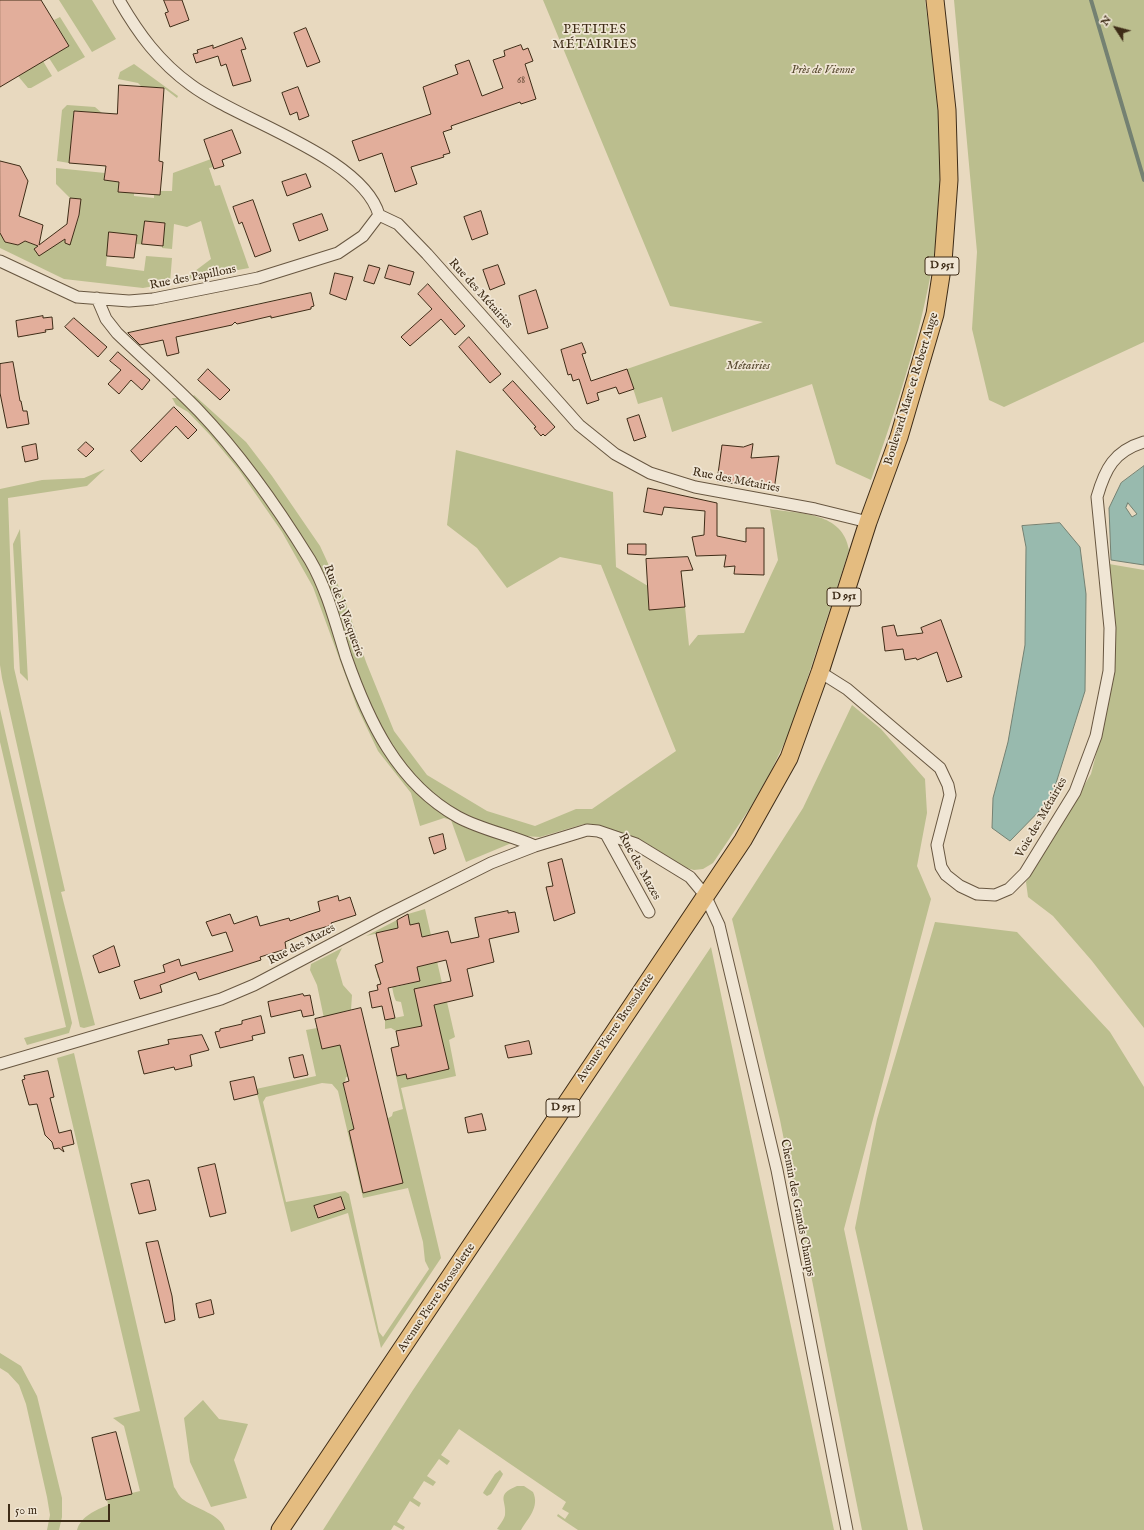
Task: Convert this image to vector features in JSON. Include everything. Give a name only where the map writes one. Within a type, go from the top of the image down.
[{"type":"main road","name":"Boulevard Marc et Robert Auge","points":[[820,672],[868,522],[899,437],[923,360],[935,314],[943,262],[949,180],[947,110],[935,0]]},
{"type":"main road","name":"Avenue Pierre Brossolette","points":[[280,1530],[743,840],[789,758],[820,672]]},
{"type":"street","points":[[118,0],[136,30],[154,52],[172,70],[191,85],[217,102],[298,142],[337,166],[366,190],[376,204],[379,215]]},
{"type":"street","name":"Rue des Papillons","points":[[0,261],[77,297],[129,302],[153,299],[258,278],[338,254],[363,236],[379,215]]},
{"type":"street","name":"Rue des Métairies","points":[[379,215],[398,224],[403,229],[579,425],[615,454],[650,473],[695,487],[815,509],[868,522]]},
{"type":"street","name":"Rue de la Vacquerie","points":[[97,298],[106,319],[117,333],[199,411],[229,445],[250,472],[311,562],[327,599],[364,703],[378,733],[403,772],[438,804],[458,817],[483,828],[509,835],[535,846]]},
{"type":"street","name":"Voie des Métairies","points":[[820,672],[847,688],[940,768],[948,785],[950,795],[937,845],[941,867],[946,874],[960,886],[977,894],[995,894],[1009,889],[1025,874],[1075,792],[1096,736],[1109,670],[1110,628],[1097,497],[1102,480],[1110,464],[1125,450],[1144,442]]},
{"type":"street","name":"Rue des Mazes","points":[[0,1064],[202,1006],[240,992],[439,888],[491,863],[535,846],[587,830],[606,834],[636,844],[690,877],[705,895]]},
{"type":"street","name":"Rue des Mazes","points":[[606,834],[649,912]]},
{"type":"street","name":"Chemin des Grands Champs","points":[[705,895],[719,925],[777,1170],[847,1530]]},
{"type":"green space","points":[[59,0],[92,0],[116,39],[92,52]]},
{"type":"green space","points":[[543,0],[925,0],[939,120],[941,181],[936,241],[925,302],[910,362],[871,480],[836,464],[812,384],[672,432],[662,397],[638,404],[627,369],[763,322],[670,306]]},
{"type":"green space","points":[[954,0],[1144,0],[1144,342],[1004,407],[989,400],[972,329],[977,252]]},
{"type":"green space","points":[[60,17],[85,57],[58,72],[49,58],[69,46],[54,20]]},
{"type":"green space","points":[[43,61],[52,76],[31,88],[28,88],[18,76]]},
{"type":"green space","points":[[134,64],[178,96],[177,98],[164,88],[142,87],[138,83],[118,79],[120,72]]},
{"type":"green space","points":[[67,105],[95,107],[102,113],[74,111],[69,163],[57,161],[62,110]]},
{"type":"green space","points":[[211,159],[214,167],[209,168],[215,186],[220,185],[249,268],[183,280],[211,259],[201,221],[187,227],[174,224],[172,249],[162,248],[162,246],[136,244],[134,258],[107,256],[106,266],[144,271],[146,256],[172,258],[170,283],[143,288],[64,279],[0,248],[0,233],[5,242],[18,245],[24,241],[36,245],[55,245],[73,234],[79,217],[81,199],[70,198],[56,184],[56,168],[105,173],[104,180],[119,182],[134,193],[134,196],[154,198],[154,194],[160,191],[172,191],[173,173]]},
{"type":"green space","points":[[194,395],[246,442],[272,476],[320,546],[344,598],[366,662],[394,731],[427,775],[487,811],[535,826],[576,809],[592,809],[676,751],[601,565],[560,557],[507,588],[477,548],[447,525],[456,450],[613,492],[616,567],[648,586],[649,610],[685,607],[689,646],[698,635],[744,633],[778,560],[770,509],[819,517],[838,528],[845,538],[849,550],[791,729],[771,771],[750,808],[713,863],[703,869],[694,870],[686,868],[643,841],[603,827],[584,824],[540,837],[523,836],[513,831],[497,829],[477,822],[425,790],[392,752],[366,699],[313,563],[191,398]]},
{"type":"green space","points":[[172,398],[180,398],[227,447],[276,515],[313,575],[370,723],[428,800],[514,842],[466,862],[451,820],[444,818],[420,826],[411,793],[378,751],[357,707],[313,587],[282,532],[239,470],[210,435],[188,412],[176,405]]},
{"type":"green space","points":[[105,469],[87,486],[8,498],[14,668],[65,891],[61,892],[95,1025],[84,1028],[80,1027],[2,678],[0,665],[0,489],[42,480],[84,478]]},
{"type":"green space","points":[[20,529],[28,681],[20,673],[13,544]]},
{"type":"green space","points":[[1109,564],[1144,570],[1144,1028],[1092,961],[1053,916],[1028,897],[1026,882],[1091,774],[1107,712],[1114,636]]},
{"type":"green space","points":[[852,705],[881,729],[925,779],[927,813],[917,866],[931,899],[844,1229],[908,1530],[862,1530],[780,1120],[732,919],[803,808]]},
{"type":"green space","points":[[0,709],[72,1023],[69,1033],[27,1045],[24,1038],[66,1027],[0,742]]},
{"type":"green space","points":[[425,909],[442,983],[419,988],[422,1026],[396,1031],[391,1028],[385,1029],[385,1020],[404,1016],[401,1002],[396,1001],[390,982],[388,980],[378,978],[375,965],[379,976],[429,964],[419,924],[366,936],[397,920],[398,927],[410,924],[408,914]],"holes":[[[417,969],[420,981],[396,987],[393,974]]]},
{"type":"green space","points":[[935,922],[1017,932],[1110,1032],[1144,1087],[1144,1530],[923,1530],[855,1228],[877,1119]]},
{"type":"green space","points":[[711,947],[834,1530],[578,1530],[557,1516],[558,1514],[565,1519],[569,1513],[562,1509],[566,1502],[459,1429],[441,1455],[450,1461],[447,1465],[439,1459],[427,1476],[436,1482],[433,1486],[424,1481],[413,1498],[421,1503],[419,1507],[410,1501],[397,1522],[405,1527],[403,1530],[394,1525],[391,1530],[323,1530],[413,1390]]},
{"type":"green space","points":[[342,948],[336,960],[343,985],[352,995],[351,1010],[333,1015],[347,1074],[375,1067],[376,1071],[346,1077],[345,1082],[343,1083],[352,1123],[368,1119],[385,1120],[392,1116],[393,1112],[403,1109],[396,1076],[406,1074],[407,1079],[448,1069],[434,1005],[447,1002],[455,1037],[449,1040],[456,1076],[401,1088],[441,1258],[381,1348],[348,1213],[291,1232],[256,1089],[316,1076],[306,1030],[317,1028],[322,1049],[330,1047],[317,985],[310,970],[311,964]],"holes":[[[322,1083],[332,1084],[338,1091],[363,1198],[408,1188],[423,1242],[425,1261],[429,1269],[383,1337],[379,1332],[349,1194],[345,1191],[286,1202],[263,1102],[266,1097]]]},
{"type":"green space","points":[[74,1053],[174,1487],[182,1499],[208,1512],[223,1524],[225,1530],[77,1530],[85,1517],[108,1505],[107,1499],[140,1491],[124,1426],[113,1418],[140,1411],[57,1058]]},
{"type":"green space","points":[[0,1353],[21,1366],[37,1396],[62,1498],[62,1517],[59,1530],[47,1530],[50,1515],[47,1497],[26,1404],[19,1385],[8,1373],[0,1368]]},
{"type":"green space","points":[[203,1400],[219,1419],[248,1424],[234,1460],[247,1498],[211,1507],[190,1462],[184,1418]]},
{"type":"green space","points":[[500,1470],[503,1474],[502,1476],[491,1494],[487,1496],[483,1493],[484,1491],[495,1474]]},
{"type":"green space","points":[[517,1486],[524,1486],[533,1492],[535,1503],[532,1512],[521,1530],[497,1529],[505,1515],[504,1495],[510,1489]]},
{"type":"water","points":[[1144,466],[1144,565],[1111,560],[1109,508],[1121,483]],"holes":[[[1128,503],[1137,514],[1132,517],[1126,508]]]},
{"type":"water","points":[[1060,523],[1080,547],[1086,594],[1085,691],[1051,799],[1010,841],[992,828],[993,798],[1008,742],[1025,645],[1026,547],[1022,526]]},
{"type":"building","points":[[0,0],[41,0],[69,46],[0,87]]},
{"type":"building","points":[[164,0],[182,0],[189,20],[170,27],[165,13],[168,12]]},
{"type":"building","points":[[306,28],[320,62],[307,67],[294,33]]},
{"type":"building","points":[[242,38],[246,49],[241,50],[251,81],[233,86],[226,64],[221,66],[218,56],[196,63],[193,54],[198,53],[197,50],[213,45],[213,48]]},
{"type":"building","points":[[521,45],[523,50],[528,48],[533,61],[525,64],[536,99],[521,104],[520,102],[451,126],[452,129],[443,132],[450,153],[443,155],[444,157],[411,167],[417,184],[395,192],[382,153],[359,161],[352,141],[431,114],[423,87],[458,74],[455,65],[469,60],[482,96],[503,88],[493,60],[505,56],[504,51]]},
{"type":"building","points":[[119,85],[164,88],[159,161],[163,162],[160,195],[118,192],[119,182],[104,180],[106,166],[69,163],[74,111],[117,114]]},
{"type":"building","points":[[298,87],[309,116],[299,120],[297,112],[290,115],[282,93]]},
{"type":"building","points":[[232,130],[241,153],[222,160],[224,166],[214,169],[204,140]]},
{"type":"building","points":[[0,161],[20,166],[28,181],[19,216],[43,225],[39,245],[67,224],[70,198],[81,199],[79,215],[70,245],[65,243],[65,239],[39,256],[34,249],[38,246],[25,241],[18,245],[5,242],[0,233]]},
{"type":"building","points":[[306,174],[311,187],[287,196],[282,182]]},
{"type":"building","points":[[253,200],[271,251],[255,257],[242,222],[239,224],[233,207]]},
{"type":"building","points":[[481,211],[488,234],[472,240],[464,217]]},
{"type":"building","points":[[322,214],[328,230],[299,241],[293,224]]},
{"type":"building","points":[[145,221],[165,223],[163,246],[142,244]]},
{"type":"building","points":[[109,232],[137,235],[134,258],[107,256]]},
{"type":"building","points":[[369,265],[380,268],[374,284],[364,281]]},
{"type":"building","points":[[389,265],[414,272],[410,285],[385,278]]},
{"type":"building","points":[[498,265],[505,284],[490,290],[483,270]]},
{"type":"building","points":[[335,273],[353,277],[346,300],[330,294]]},
{"type":"building","points":[[428,284],[465,326],[455,335],[441,319],[410,346],[401,337],[432,309],[418,294]]},
{"type":"building","points":[[536,290],[548,328],[528,334],[519,296]]},
{"type":"building","points":[[311,293],[314,306],[311,307],[311,309],[237,324],[235,322],[232,325],[176,337],[179,353],[167,356],[163,340],[140,345],[128,333]]},
{"type":"building","points":[[43,316],[43,318],[52,317],[53,329],[45,330],[46,332],[18,337],[16,321]]},
{"type":"building","points":[[74,318],[107,347],[98,357],[65,327]]},
{"type":"building","points":[[469,337],[501,374],[490,383],[459,347]]},
{"type":"building","points":[[582,343],[586,353],[582,354],[591,381],[627,369],[634,389],[619,394],[616,387],[597,393],[599,400],[587,404],[579,379],[573,381],[571,374],[568,375],[561,350]]},
{"type":"building","points":[[118,352],[150,380],[142,390],[131,380],[119,394],[108,384],[121,370],[110,361]]},
{"type":"building","points":[[13,362],[20,401],[23,411],[27,411],[29,424],[7,428],[0,393],[0,364]]},
{"type":"building","points":[[208,369],[230,390],[220,400],[198,380]]},
{"type":"building","points":[[513,381],[555,427],[545,436],[543,434],[541,436],[534,428],[536,427],[503,390]]},
{"type":"building","points":[[174,407],[197,430],[188,439],[176,426],[141,462],[131,451]]},
{"type":"building","points":[[639,415],[646,437],[634,441],[627,419]]},
{"type":"building","points":[[86,442],[94,449],[86,457],[78,450]]},
{"type":"building","points":[[36,444],[38,459],[25,462],[22,447]]},
{"type":"building","points":[[753,444],[751,458],[779,456],[774,490],[717,481],[722,445],[743,447]]},
{"type":"building","points":[[648,488],[717,503],[717,536],[746,542],[746,528],[764,528],[764,575],[734,574],[735,566],[724,567],[726,555],[696,556],[692,537],[704,535],[705,511],[664,507],[662,515],[644,512]]},
{"type":"building","points":[[628,544],[646,544],[646,555],[628,554]]},
{"type":"building","points":[[688,557],[693,570],[681,571],[685,607],[649,610],[646,559]]},
{"type":"building","points":[[941,620],[962,677],[947,682],[937,652],[917,660],[916,658],[905,660],[903,649],[885,651],[882,627],[894,625],[897,636],[923,633],[921,628]]},
{"type":"building","points":[[443,834],[446,849],[434,854],[429,838]]},
{"type":"building","points":[[562,859],[575,913],[554,921],[546,887],[553,886],[548,863]]},
{"type":"building","points":[[338,896],[339,901],[350,897],[356,915],[331,923],[332,925],[308,932],[285,942],[286,949],[260,957],[261,960],[199,980],[196,972],[160,985],[162,992],[140,999],[134,981],[165,972],[163,965],[179,959],[181,966],[233,951],[226,932],[212,936],[206,922],[230,914],[234,924],[257,916],[260,926],[289,918],[290,921],[320,911],[318,902]]},
{"type":"building","points":[[508,911],[508,913],[515,912],[519,932],[489,939],[494,962],[467,969],[473,996],[434,1005],[449,1069],[407,1079],[406,1074],[397,1076],[391,1048],[399,1046],[396,1031],[422,1026],[414,989],[451,981],[446,960],[417,967],[420,981],[388,988],[395,1018],[385,1020],[382,1006],[372,1008],[369,992],[378,990],[377,985],[381,984],[375,965],[383,962],[376,933],[398,928],[397,920],[408,914],[410,925],[419,923],[422,937],[448,931],[451,943],[479,937],[475,918]]},
{"type":"building","points":[[114,946],[120,966],[99,973],[93,956]]},
{"type":"building","points":[[303,994],[304,996],[310,995],[314,1015],[303,1017],[301,1010],[271,1017],[268,1002]]},
{"type":"building","points":[[361,1008],[403,1183],[363,1193],[349,1131],[354,1129],[343,1083],[349,1081],[340,1045],[322,1049],[315,1019]]},
{"type":"building","points":[[261,1016],[265,1033],[252,1036],[253,1040],[220,1048],[215,1032],[220,1031],[220,1029],[242,1024],[242,1021]]},
{"type":"building","points":[[202,1035],[209,1050],[190,1055],[192,1066],[175,1070],[174,1067],[144,1074],[138,1051],[169,1044],[168,1040]]},
{"type":"building","points":[[529,1041],[532,1054],[508,1058],[505,1046]]},
{"type":"building","points":[[303,1055],[308,1075],[294,1078],[289,1058]]},
{"type":"building","points":[[48,1071],[54,1097],[50,1098],[59,1133],[71,1130],[74,1144],[62,1147],[64,1152],[59,1148],[54,1149],[52,1142],[45,1135],[37,1104],[29,1105],[22,1080],[25,1079],[24,1076]]},
{"type":"building","points":[[254,1077],[258,1094],[234,1100],[230,1082]]},
{"type":"building","points":[[482,1114],[486,1130],[468,1133],[465,1118]]},
{"type":"building","points":[[215,1164],[226,1213],[210,1217],[198,1168]]},
{"type":"building","points":[[149,1180],[156,1210],[139,1214],[131,1184]]},
{"type":"building","points":[[341,1197],[345,1209],[318,1218],[314,1206]]},
{"type":"building","points":[[158,1241],[172,1296],[175,1320],[165,1323],[146,1243]]},
{"type":"building","points":[[211,1300],[214,1314],[199,1318],[196,1304]]},
{"type":"building","points":[[116,1432],[132,1494],[106,1500],[92,1438]]},
{"type":"waterway","points":[[1091,0],[1144,180]]},
{"type":"district","name":"PETITES MÉTAIRIES","points":[[595,38]]},
{"type":"park label","name":"Près de Vienne","points":[[823,71]]},
{"type":"park label","name":"Métairies","points":[[748,367]]}]
